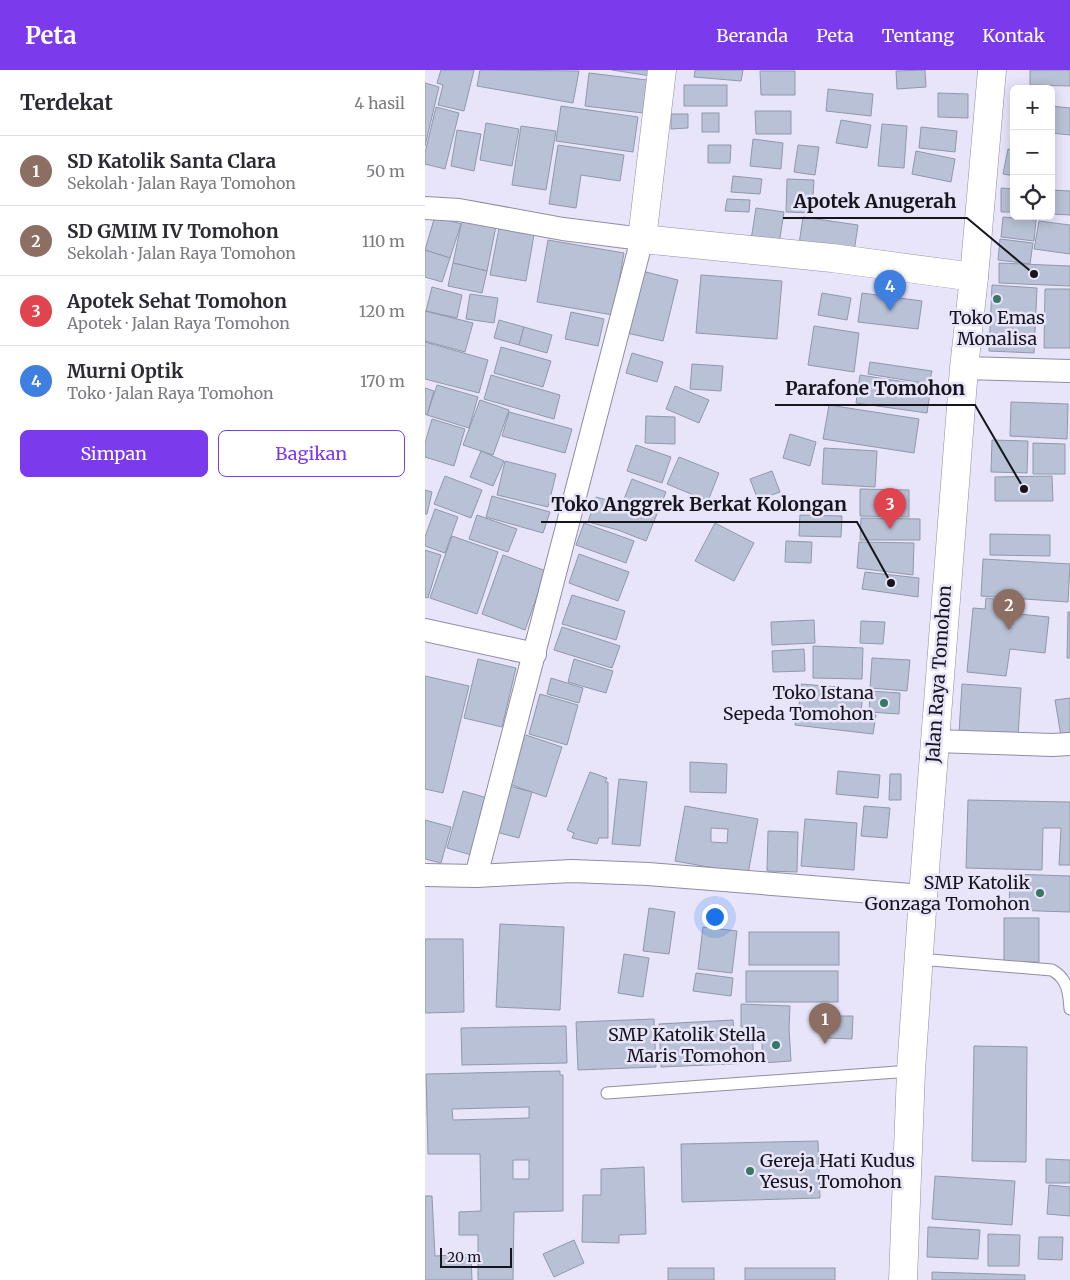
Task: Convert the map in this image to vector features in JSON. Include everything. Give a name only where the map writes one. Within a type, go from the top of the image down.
[{"type":"main road","points":[[662,70],[642,239],[833,258],[974,277]]},
{"type":"main road","name":"Jalan Raya Tomohon","points":[[903,1280],[911,1071],[934,741],[964,368],[992,70]]},
{"type":"street","points":[[425,208],[459,210],[563,229],[642,239],[476,876]]},
{"type":"street","points":[[964,368],[1070,371]]},
{"type":"street","points":[[425,630],[535,654]]},
{"type":"street","points":[[934,741],[1070,744]]},
{"type":"street","points":[[425,876],[476,876],[572,871],[648,874],[923,896]]},
{"type":"lane","points":[[919,959],[1052,970],[1061,977],[1067,988],[1070,1010]]},
{"type":"lane","points":[[607,1093],[911,1071]]},
{"type":"building","points":[[441,70],[474,70],[464,111],[438,105],[443,85],[437,83]]},
{"type":"building","points":[[480,70],[579,71],[573,103],[477,86]]},
{"type":"building","points":[[612,70],[652,70],[651,76]]},
{"type":"building","points":[[695,70],[743,70],[741,81],[694,77]]},
{"type":"building","points":[[925,70],[926,87],[897,89],[896,71]]},
{"type":"building","points":[[1030,70],[1070,70],[1070,86],[1030,85]]},
{"type":"building","points":[[760,71],[795,71],[795,95],[761,95]]},
{"type":"building","points":[[589,73],[647,80],[643,113],[585,106]]},
{"type":"building","points":[[425,83],[439,87],[425,146]]},
{"type":"building","points":[[684,85],[727,85],[727,106],[684,106]]},
{"type":"building","points":[[828,89],[873,94],[871,116],[826,111]]},
{"type":"building","points":[[938,93],[968,94],[968,118],[938,117]]},
{"type":"building","points":[[561,106],[638,117],[633,152],[556,141]]},
{"type":"building","points":[[1055,106],[1070,108],[1070,135],[1055,133]]},
{"type":"building","points":[[436,107],[459,113],[445,169],[425,164],[425,153]]},
{"type":"building","points":[[755,111],[791,111],[791,134],[756,134]]},
{"type":"building","points":[[702,113],[719,113],[719,132],[702,132]]},
{"type":"building","points":[[671,114],[688,114],[688,128],[671,129]]},
{"type":"building","points":[[841,120],[871,125],[867,148],[836,143]]},
{"type":"building","points":[[486,123],[519,129],[512,166],[480,160]]},
{"type":"building","points":[[882,124],[907,126],[904,168],[878,166]]},
{"type":"building","points":[[521,126],[556,131],[546,190],[512,185]]},
{"type":"building","points":[[921,127],[957,131],[955,152],[919,148]]},
{"type":"building","points":[[457,130],[481,134],[474,171],[451,166]]},
{"type":"building","points":[[753,139],[783,143],[781,169],[750,166]]},
{"type":"building","points":[[558,145],[624,155],[620,181],[581,175],[576,208],[549,204]]},
{"type":"building","points":[[708,145],[731,145],[730,163],[708,163]]},
{"type":"building","points":[[798,145],[819,147],[815,175],[794,172]]},
{"type":"building","points":[[1008,149],[1010,149],[1010,175],[1003,174]]},
{"type":"building","points":[[916,151],[955,159],[951,182],[912,174]]},
{"type":"building","points":[[733,176],[762,179],[760,194],[731,192]]},
{"type":"building","points":[[787,179],[814,180],[812,213],[786,212]]},
{"type":"building","points":[[1001,188],[1010,189],[1010,212],[1001,212]]},
{"type":"building","points":[[1055,190],[1070,191],[1070,215],[1055,214]]},
{"type":"building","points":[[727,199],[750,200],[749,212],[725,211]]},
{"type":"building","points":[[756,208],[784,212],[779,244],[751,240]]},
{"type":"building","points":[[463,215],[497,221],[487,271],[453,263]]},
{"type":"building","points":[[435,216],[461,224],[450,258],[425,250]]},
{"type":"building","points":[[803,217],[858,225],[854,252],[799,244]]},
{"type":"building","points":[[1003,217],[1010,218],[1010,220],[1036,220],[1034,241],[1001,237]]},
{"type":"building","points":[[1039,221],[1070,225],[1070,254],[1034,249]]},
{"type":"building","points":[[500,223],[535,229],[526,281],[490,275]]},
{"type":"building","points":[[1000,239],[1033,243],[1030,264],[998,260]]},
{"type":"building","points":[[548,240],[624,253],[613,315],[537,302]]},
{"type":"building","points":[[425,250],[450,258],[442,282],[425,277]]},
{"type":"building","points":[[453,263],[487,271],[482,293],[448,286]]},
{"type":"building","points":[[999,263],[1070,266],[1070,286],[999,283]]},
{"type":"building","points":[[638,270],[678,280],[663,341],[622,332]]},
{"type":"building","points":[[701,275],[782,281],[777,339],[696,333]]},
{"type":"building","points":[[992,285],[1037,288],[1034,353],[989,351]]},
{"type":"building","points":[[432,287],[462,295],[457,318],[426,311]]},
{"type":"building","points":[[1045,289],[1070,289],[1070,348],[1044,348]]},
{"type":"building","points":[[822,293],[851,298],[847,320],[818,315]]},
{"type":"building","points":[[862,293],[922,301],[918,329],[858,322]]},
{"type":"building","points":[[470,294],[498,298],[494,323],[466,319]]},
{"type":"building","points":[[425,311],[473,323],[465,352],[425,341]]},
{"type":"building","points":[[571,312],[604,319],[598,346],[565,339]]},
{"type":"building","points":[[499,320],[524,327],[519,345],[494,338]]},
{"type":"building","points":[[814,326],[859,333],[854,372],[808,365]]},
{"type":"building","points":[[524,327],[552,335],[547,353],[519,345]]},
{"type":"building","points":[[425,342],[488,360],[479,393],[425,379]]},
{"type":"building","points":[[501,347],[551,361],[543,387],[494,373]]},
{"type":"building","points":[[632,353],[663,362],[657,382],[626,373]]},
{"type":"building","points":[[870,362],[932,371],[929,384],[868,374]]},
{"type":"building","points":[[692,364],[723,366],[721,391],[690,389]]},
{"type":"building","points":[[491,375],[560,395],[554,419],[484,399]]},
{"type":"building","points":[[860,375],[931,386],[927,413],[856,403]]},
{"type":"building","points":[[437,385],[478,397],[469,428],[427,415]]},
{"type":"building","points":[[675,386],[709,400],[699,423],[666,409]]},
{"type":"building","points":[[425,388],[434,391],[427,415],[425,414]]},
{"type":"building","points":[[480,400],[509,410],[493,455],[463,445]]},
{"type":"building","points":[[1011,402],[1068,404],[1067,439],[1010,436]]},
{"type":"building","points":[[829,405],[919,419],[914,453],[823,439]]},
{"type":"building","points":[[509,412],[572,429],[565,453],[502,436]]},
{"type":"building","points":[[646,416],[675,417],[675,444],[645,443]]},
{"type":"building","points":[[432,419],[465,429],[454,466],[425,457],[425,443]]},
{"type":"building","points":[[790,434],[816,442],[810,466],[783,458]]},
{"type":"building","points":[[992,440],[1028,441],[1027,473],[991,472]]},
{"type":"building","points":[[1033,443],[1065,444],[1065,474],[1033,474]]},
{"type":"building","points":[[636,445],[671,457],[662,483],[627,471]]},
{"type":"building","points":[[824,448],[877,451],[875,487],[822,484]]},
{"type":"building","points":[[481,451],[504,461],[493,486],[470,477]]},
{"type":"building","points":[[679,457],[719,473],[708,501],[667,484]]},
{"type":"building","points":[[505,461],[556,474],[548,507],[497,495]]},
{"type":"building","points":[[772,471],[780,492],[758,500],[750,479]]},
{"type":"building","points":[[445,476],[482,490],[471,518],[434,504]]},
{"type":"building","points":[[1052,476],[1053,501],[995,501],[995,477]]},
{"type":"building","points":[[632,479],[666,492],[646,541],[618,530],[588,522],[596,497],[622,504]]},
{"type":"building","points":[[860,489],[909,490],[909,517],[860,516]]},
{"type":"building","points":[[425,490],[432,492],[427,514],[425,514]]},
{"type":"building","points":[[492,496],[550,512],[543,533],[486,517]]},
{"type":"building","points":[[435,509],[458,517],[445,553],[425,546],[425,537]]},
{"type":"building","points":[[477,515],[517,529],[508,552],[469,539]]},
{"type":"building","points":[[800,515],[842,516],[841,537],[799,536]]},
{"type":"building","points":[[861,518],[920,519],[920,540],[860,540]]},
{"type":"building","points":[[584,523],[634,541],[626,563],[576,545]]},
{"type":"building","points":[[715,523],[754,543],[734,581],[695,561]]},
{"type":"building","points":[[990,534],[1050,535],[1050,556],[990,555]]},
{"type":"building","points":[[452,536],[498,552],[477,614],[430,598]]},
{"type":"building","points":[[786,541],[812,542],[811,563],[785,562]]},
{"type":"building","points":[[859,542],[914,543],[913,575],[857,568]]},
{"type":"building","points":[[425,550],[441,555],[428,598],[425,597]]},
{"type":"building","points":[[579,554],[629,572],[618,601],[569,583]]},
{"type":"building","points":[[503,555],[546,571],[525,630],[482,614]]},
{"type":"building","points":[[983,559],[1070,564],[1068,602],[981,596]]},
{"type":"building","points":[[865,572],[919,578],[918,597],[862,589]]},
{"type":"building","points":[[572,595],[625,611],[616,640],[562,624]]},
{"type":"building","points":[[986,598],[1010,601],[1009,613],[1049,617],[1045,653],[1010,649],[1006,676],[967,672],[973,608],[985,609]]},
{"type":"building","points":[[1068,612],[1070,612],[1070,658],[1067,658]]},
{"type":"building","points":[[814,620],[815,643],[772,645],[771,622]]},
{"type":"building","points":[[861,621],[885,622],[883,644],[860,643]]},
{"type":"building","points":[[562,627],[620,646],[612,668],[554,650]]},
{"type":"building","points":[[813,646],[863,648],[862,679],[813,678]]},
{"type":"building","points":[[804,649],[805,671],[773,672],[772,651]]},
{"type":"building","points":[[872,658],[910,660],[907,691],[870,688]]},
{"type":"building","points":[[478,659],[516,668],[502,727],[464,718]]},
{"type":"building","points":[[574,659],[613,671],[606,693],[568,682]]},
{"type":"building","points":[[425,676],[469,686],[443,793],[425,789]]},
{"type":"building","points":[[551,678],[583,688],[579,703],[547,694]]},
{"type":"building","points":[[801,684],[863,689],[861,714],[876,715],[873,734],[795,725]]},
{"type":"building","points":[[962,684],[1021,688],[1018,737],[959,733]]},
{"type":"building","name":"Toko Istana Sepeda Tomohon","points":[[870,691],[900,693],[899,714],[869,712]]},
{"type":"building","points":[[540,694],[578,705],[567,745],[529,734]]},
{"type":"building","points":[[1070,698],[1070,734],[1061,736],[1055,700]]},
{"type":"building","points":[[523,734],[562,747],[546,797],[506,783]]},
{"type":"building","points":[[690,762],[727,764],[726,793],[690,792]]},
{"type":"building","points":[[838,771],[880,775],[878,798],[836,794]]},
{"type":"building","points":[[590,772],[607,778],[605,782],[608,782],[608,838],[599,838],[597,844],[572,838],[574,833],[567,830]]},
{"type":"building","points":[[890,774],[901,774],[901,800],[889,800]]},
{"type":"building","points":[[619,779],[647,782],[640,846],[612,844]]},
{"type":"building","points":[[505,785],[532,792],[519,838],[492,831]]},
{"type":"building","points":[[463,791],[491,799],[475,856],[447,848]]},
{"type":"building","points":[[968,800],[1070,802],[1070,865],[1059,865],[1061,828],[1043,828],[1042,870],[966,868]]},
{"type":"building","points":[[685,806],[758,819],[748,874],[675,861]],"holes":[[[711,828],[728,829],[727,843],[711,842]]]},
{"type":"building","points":[[864,806],[890,808],[887,838],[861,836]]},
{"type":"building","points":[[805,819],[857,823],[854,870],[801,866]]},
{"type":"building","points":[[425,820],[451,827],[441,863],[425,859]]},
{"type":"building","points":[[768,831],[798,832],[797,872],[767,871]]},
{"type":"building","name":"SMP Katolik Gonzaga Tomohon","points":[[1010,874],[1070,876],[1070,912],[1009,910]]},
{"type":"building","points":[[649,908],[675,912],[669,954],[643,951]]},
{"type":"building","points":[[1004,918],[1039,918],[1039,962],[1004,962]]},
{"type":"building","points":[[500,924],[564,927],[560,1010],[496,1007]]},
{"type":"building","points":[[703,927],[737,931],[732,973],[698,969]]},
{"type":"building","points":[[749,932],[839,932],[839,965],[749,965]]},
{"type":"building","points":[[425,939],[463,939],[464,1012],[425,1013]]},
{"type":"building","points":[[624,954],[649,958],[643,997],[618,993]]},
{"type":"building","points":[[746,971],[838,971],[838,1002],[746,1002]]},
{"type":"building","points":[[696,973],[733,978],[731,996],[693,991]]},
{"type":"building","name":"SMP Katolik Stella Maris Tomohon","points":[[741,1004],[790,1006],[791,1061],[762,1063],[762,1028],[741,1027]]},
{"type":"building","points":[[829,1016],[853,1016],[852,1039],[828,1038]]},
{"type":"building","points":[[654,1019],[656,1067],[578,1070],[576,1022]]},
{"type":"building","points":[[733,1020],[734,1031],[753,1031],[753,1063],[661,1067],[659,1024]]},
{"type":"building","points":[[566,1026],[567,1063],[462,1065],[461,1028]]},
{"type":"building","points":[[974,1046],[1027,1047],[1026,1162],[972,1161]]},
{"type":"building","points":[[560,1071],[560,1075],[563,1075],[563,1211],[514,1212],[513,1280],[478,1280],[478,1235],[459,1235],[459,1212],[481,1211],[480,1154],[428,1154],[426,1074]],"holes":[[[529,1107],[529,1118],[453,1120],[452,1109]],[[513,1160],[529,1160],[529,1179],[513,1179]]]},
{"type":"building","name":"Gereja Hati Kudus Yesus, Tomohon","points":[[818,1141],[820,1198],[682,1202],[681,1144]]},
{"type":"building","points":[[1046,1159],[1070,1160],[1070,1183],[1046,1183]]},
{"type":"building","points":[[644,1167],[646,1234],[619,1235],[619,1243],[582,1242],[583,1195],[601,1195],[601,1169]]},
{"type":"building","points":[[935,1176],[1015,1181],[1012,1225],[932,1219]]},
{"type":"building","points":[[1049,1185],[1070,1187],[1070,1216],[1047,1214]]},
{"type":"building","points":[[425,1196],[432,1196],[435,1256],[471,1254],[472,1280],[425,1280]]},
{"type":"building","points":[[928,1227],[980,1230],[978,1259],[927,1257]]},
{"type":"building","points":[[988,1234],[1020,1235],[1019,1266],[988,1266]]},
{"type":"building","points":[[1039,1237],[1063,1237],[1062,1260],[1038,1259]]},
{"type":"building","points":[[574,1240],[584,1263],[554,1277],[543,1254]]},
{"type":"building","points":[[668,1268],[714,1268],[714,1280],[668,1280]]},
{"type":"building","points":[[745,1268],[835,1268],[835,1280],[745,1280]]},
{"type":"building","points":[[932,1272],[1025,1275],[1025,1280],[932,1280]]},
{"type":"place","name":"Apotek Anugerah","points":[[1034,274]]},
{"type":"place","name":"Toko Emas Monalisa","points":[[997,299]]},
{"type":"place","name":"Murni Optik","points":[[890,311]]},
{"type":"place","name":"Parafone Tomohon","points":[[1024,489]]},
{"type":"place","name":"Apotek Sehat Tomohon","points":[[890,529]]},
{"type":"place","name":"Toko Anggrek Berkat Kolongan","points":[[891,583]]},
{"type":"place","name":"SD GMIM IV Tomohon","points":[[1009,630]]},
{"type":"place","name":"Toko Istana Sepeda Tomohon","points":[[884,703]]},
{"type":"place","name":"SMP Katolik Gonzaga Tomohon","points":[[1040,893]]},
{"type":"place","name":"SD Katolik Santa Clara","points":[[825,1044]]},
{"type":"place","name":"SMP Katolik Stella Maris Tomohon","points":[[776,1045]]},
{"type":"place","name":"Gereja Hati Kudus Yesus, Tomohon","points":[[750,1171]]}]
